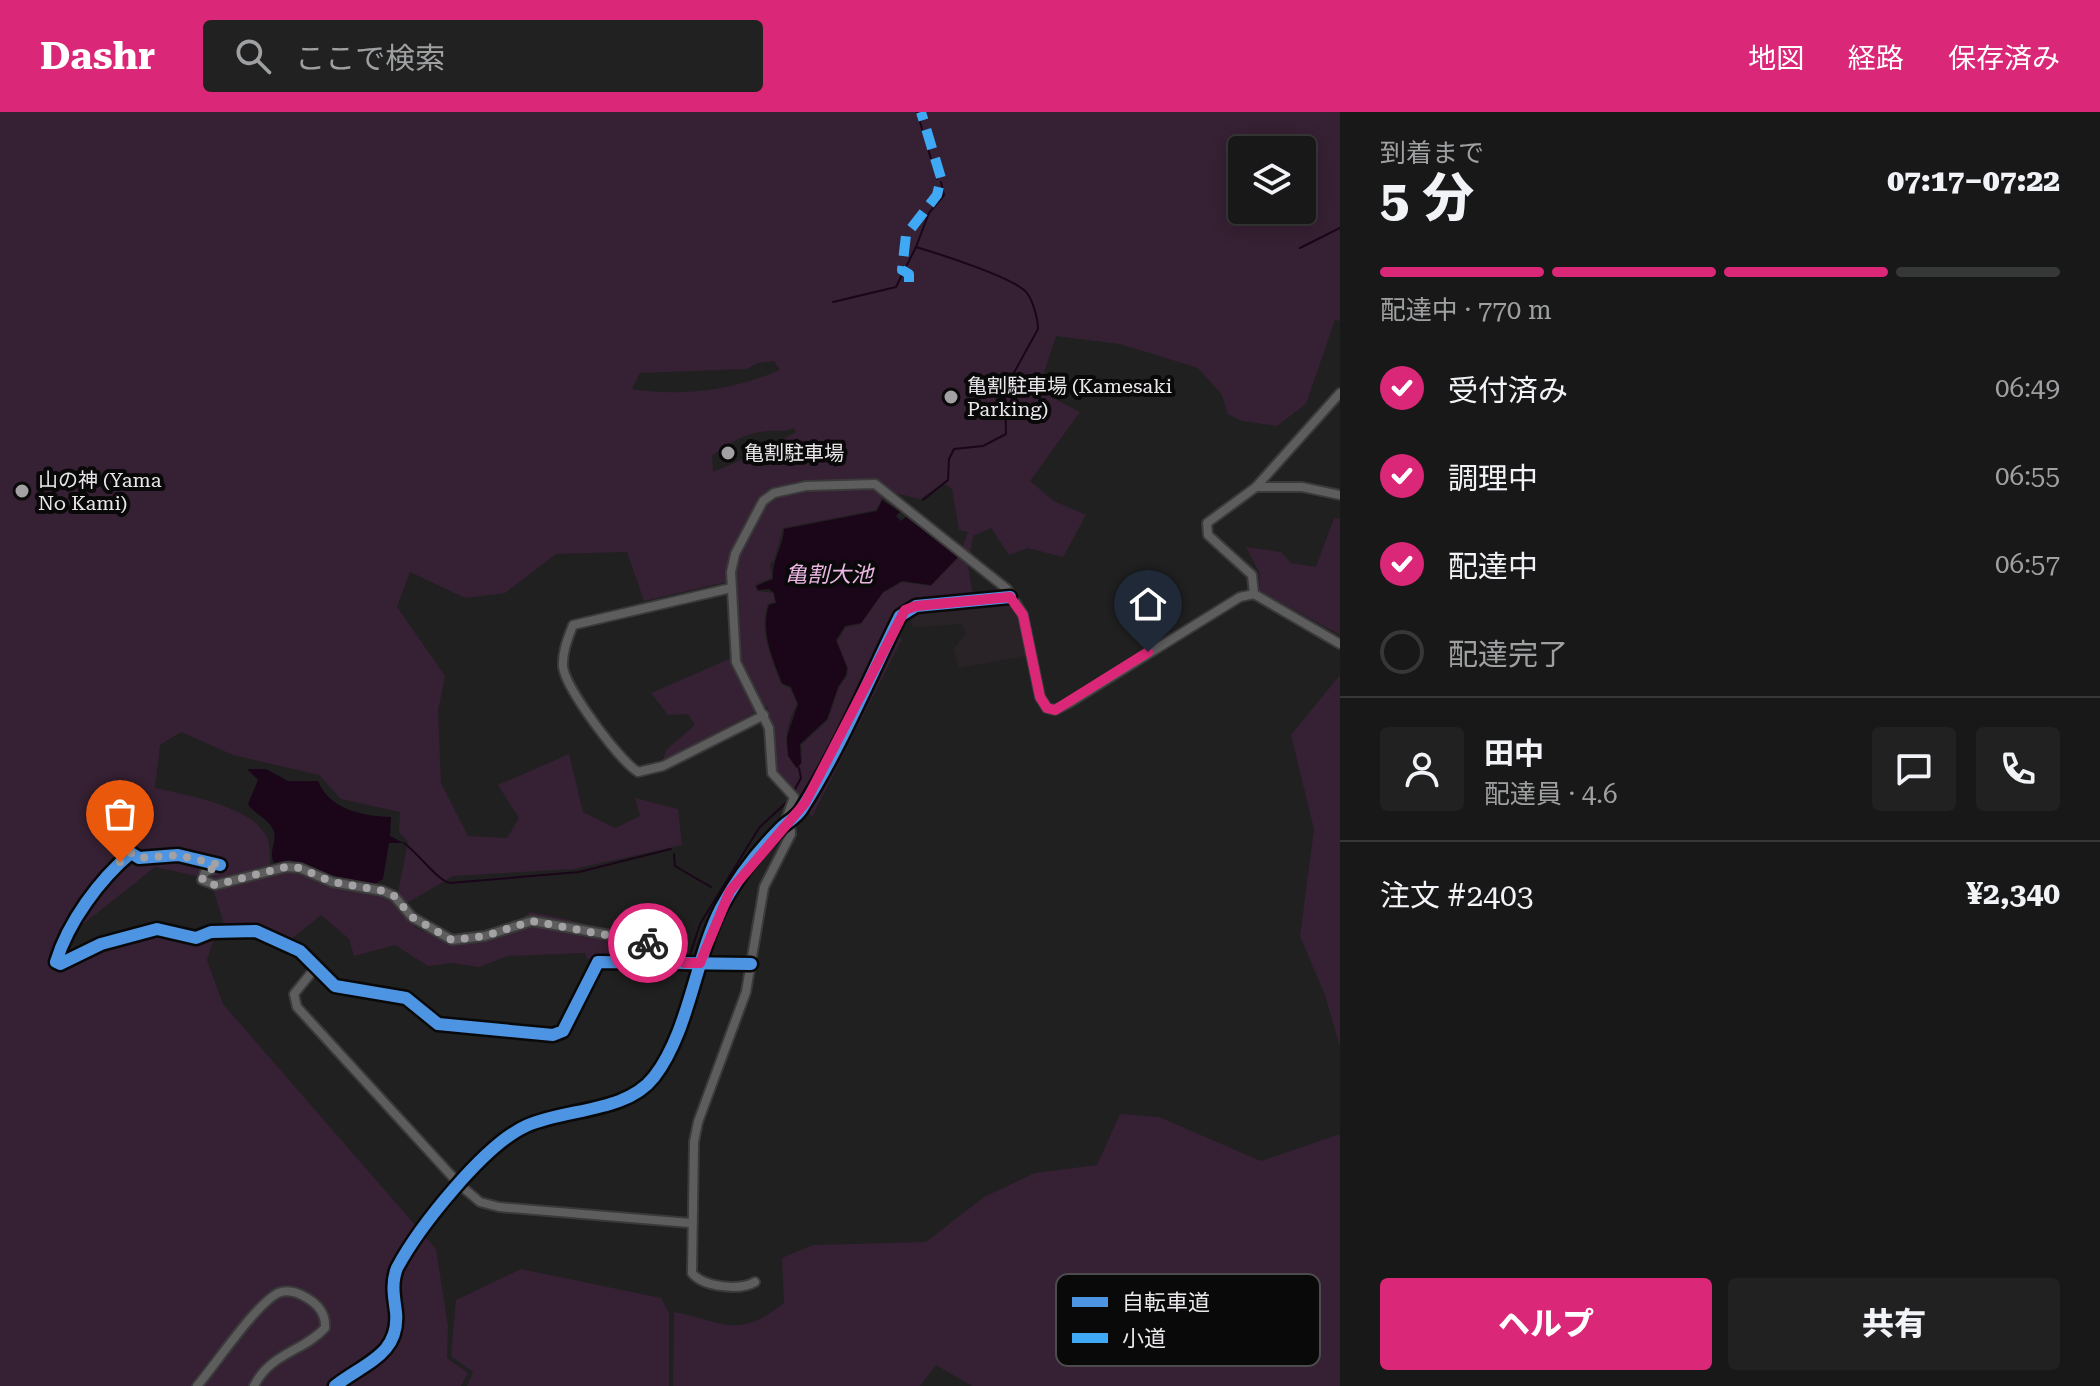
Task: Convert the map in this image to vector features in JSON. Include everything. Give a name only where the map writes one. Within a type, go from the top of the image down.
[{"type":"street","points":[[1254,594],[1252,575],[1225,554],[1208,535],[1206,528],[1212,518],[1256,487],[1340,393]]},
{"type":"street","points":[[755,1282],[744,1286],[726,1285],[697,1278],[691,1262],[690,1223],[698,1122],[746,992],[764,887],[791,834],[787,824],[791,796],[770,768],[769,728],[736,662],[731,588],[735,554],[768,496],[787,488],[875,484],[996,578],[1023,615],[1040,697],[1047,708],[1055,710],[1229,600],[1254,594],[1340,644]]},
{"type":"street","points":[[1256,487],[1302,487],[1340,495]]},
{"type":"street","points":[[731,588],[573,625],[563,654],[564,671],[600,727],[638,772],[663,766],[764,715]]},
{"type":"street","points":[[335,1386],[391,1346],[396,1335],[393,1283],[397,1268],[460,1185],[502,1140],[521,1128],[550,1117],[614,1102],[653,1078],[670,1048],[730,891],[787,824],[823,772],[905,610],[916,606],[1010,597]]},
{"type":"street","points":[[685,963],[662,949],[638,940],[532,921],[485,936],[452,940],[412,917],[394,896],[383,891],[332,882],[300,868],[286,867],[236,882],[208,884],[202,880],[205,872],[220,865],[178,855],[139,858],[131,853],[113,869],[77,917],[62,942],[56,962],[60,964],[101,944],[157,929],[196,938],[211,932],[256,931],[300,951],[339,987],[406,998],[438,1024],[553,1035],[563,1031],[598,962],[751,964]]},
{"type":"street","points":[[316,967],[294,994],[297,1007],[460,1185],[490,1206],[690,1223]]},
{"type":"street","points":[[197,1386],[272,1298],[281,1292],[296,1292],[311,1300],[322,1311],[325,1328],[312,1341],[275,1359],[254,1386]]},
{"type":"shaded area","points":[[0,112],[1340,112],[1340,321],[1335,320],[1306,404],[1277,426],[1242,421],[1228,414],[1222,395],[1198,368],[1120,344],[1056,336],[1038,390],[1080,412],[1030,481],[1054,501],[1086,515],[1063,557],[1028,548],[1009,555],[991,528],[973,536],[968,566],[973,596],[904,606],[889,628],[902,639],[812,817],[774,771],[775,734],[767,706],[663,761],[666,750],[695,725],[688,714],[668,715],[651,693],[741,654],[735,580],[644,601],[627,552],[556,554],[505,593],[465,598],[410,572],[397,607],[445,676],[438,711],[441,783],[468,836],[507,838],[519,818],[498,785],[569,754],[583,812],[615,828],[640,816],[635,798],[678,809],[682,845],[574,869],[453,876],[407,903],[398,893],[408,842],[399,832],[400,812],[341,799],[319,775],[233,755],[181,732],[160,745],[155,788],[218,804],[250,819],[261,828],[268,840],[270,866],[291,864],[334,879],[387,889],[416,928],[452,944],[456,937],[514,925],[530,912],[581,923],[661,956],[661,960],[587,959],[585,953],[508,956],[479,967],[451,963],[428,966],[395,945],[354,956],[349,939],[321,915],[290,940],[260,929],[225,927],[210,879],[155,867],[58,944],[69,963],[95,949],[102,936],[144,927],[214,938],[207,960],[223,1004],[436,1249],[448,1326],[447,1358],[468,1373],[461,1386],[0,1386]],"holes":[[[774,361],[780,370],[726,387],[689,392],[632,389],[640,373],[746,369],[758,363]],[[794,428],[796,432],[713,472],[712,456],[731,443],[760,432]],[[943,483],[952,489],[959,530],[968,532],[959,557],[931,586],[902,582],[883,593],[861,624],[846,627],[837,641],[848,668],[847,676],[839,687],[828,720],[801,745],[802,763],[797,769],[788,754],[786,737],[797,704],[790,688],[781,684],[765,635],[765,614],[768,604],[775,602],[773,593],[757,591],[755,585],[772,578],[770,564],[774,561],[783,528],[876,510],[886,491],[920,499]]]},
{"type":"shaded area","points":[[1334,518],[1340,519],[1340,635],[1260,591],[1259,572],[1246,547],[1281,552],[1291,563],[1316,567]]},
{"type":"shaded area","points":[[1003,604],[1017,606],[1028,655],[959,668],[954,648],[966,633],[961,624],[913,627],[910,611]]},
{"type":"shaded area","points":[[1340,675],[1340,1047],[1325,995],[1300,936],[1314,829],[1291,735]]},
{"type":"shaded area","points":[[1120,1114],[1159,1117],[1261,1161],[1340,1134],[1340,1386],[972,1386],[936,1365],[920,1386],[673,1386],[674,1312],[730,1325],[754,1321],[784,1303],[782,1258],[813,1245],[926,1242],[984,1197],[1035,1173],[1097,1165]]},
{"type":"shaded area","points":[[521,1269],[661,1298],[669,1313],[669,1386],[467,1386],[473,1372],[451,1356],[456,1300]]},
{"type":"water","name":"亀割大池","points":[[882,500],[900,512],[896,516],[901,521],[906,517],[958,557],[931,585],[902,581],[883,592],[861,623],[845,626],[836,640],[847,668],[846,675],[838,687],[827,719],[800,744],[801,763],[797,768],[788,756],[787,737],[798,704],[791,687],[782,683],[767,635],[769,605],[776,603],[774,593],[769,589],[758,590],[756,586],[773,579],[784,529],[877,511]]},
{"type":"water","points":[[247,769],[266,769],[288,781],[318,781],[330,798],[348,809],[391,817],[390,836],[404,843],[389,843],[383,879],[375,884],[337,877],[289,860],[274,863],[275,836],[272,828],[248,804],[258,780]]},
{"type":"waterway","points":[[917,112],[937,179]]},
{"type":"waterway","points":[[923,500],[948,480],[949,459],[954,449],[983,446],[1006,434],[1005,389],[1038,329],[1031,301],[1020,287],[975,267],[916,247],[929,213],[944,195],[941,182]]},
{"type":"waterway","points":[[1300,248],[1340,228]]},
{"type":"waterway","points":[[833,302],[896,287],[916,247]]},
{"type":"waterway","points":[[794,791],[801,778],[799,768]]},
{"type":"waterway","points":[[690,955],[700,924],[759,828],[789,800]]},
{"type":"waterway","points":[[404,843],[439,877],[450,883],[579,872],[671,849]]},
{"type":"waterway","points":[[674,854],[675,866],[711,887]]},
{"type":"marked path","points":[[909,282],[909,274],[902,270],[906,235],[937,195],[941,178],[921,112]]},
{"type":"cycle path","points":[[335,1386],[386,1348],[396,1327],[394,1285],[397,1268],[436,1210],[491,1150],[526,1126],[628,1097],[654,1077],[676,1039],[704,950],[721,908],[754,857],[801,810],[841,739],[900,616],[916,606],[1010,597]]},
{"type":"cycle path","points":[[220,865],[178,855],[139,858],[131,853],[86,902],[68,932],[56,962],[60,964],[101,944],[157,929],[196,938],[211,932],[256,931],[300,951],[335,986],[406,998],[438,1024],[553,1035],[563,1031],[598,962],[751,964]]},
{"type":"way so far","points":[[120,862],[131,853],[139,858],[178,855],[220,865],[205,872],[202,880],[215,885],[286,867],[300,868],[332,882],[383,891],[394,896],[412,917],[452,940],[511,930],[532,921],[648,943]]},
{"type":"place","name":"亀割駐車場 (Kamesaki Parking)","points":[[951,397]]},
{"type":"place","name":"亀割駐車場","points":[[728,453]]},
{"type":"place","name":"山の神 (Yama No Kami)","points":[[22,491]]},
{"type":"route","points":[[648,943],[685,963],[700,963],[730,891],[780,828],[793,819],[805,803],[905,610],[916,606],[1010,597],[1019,605],[1023,615],[1040,697],[1047,708],[1055,710],[1148,652]]}]
